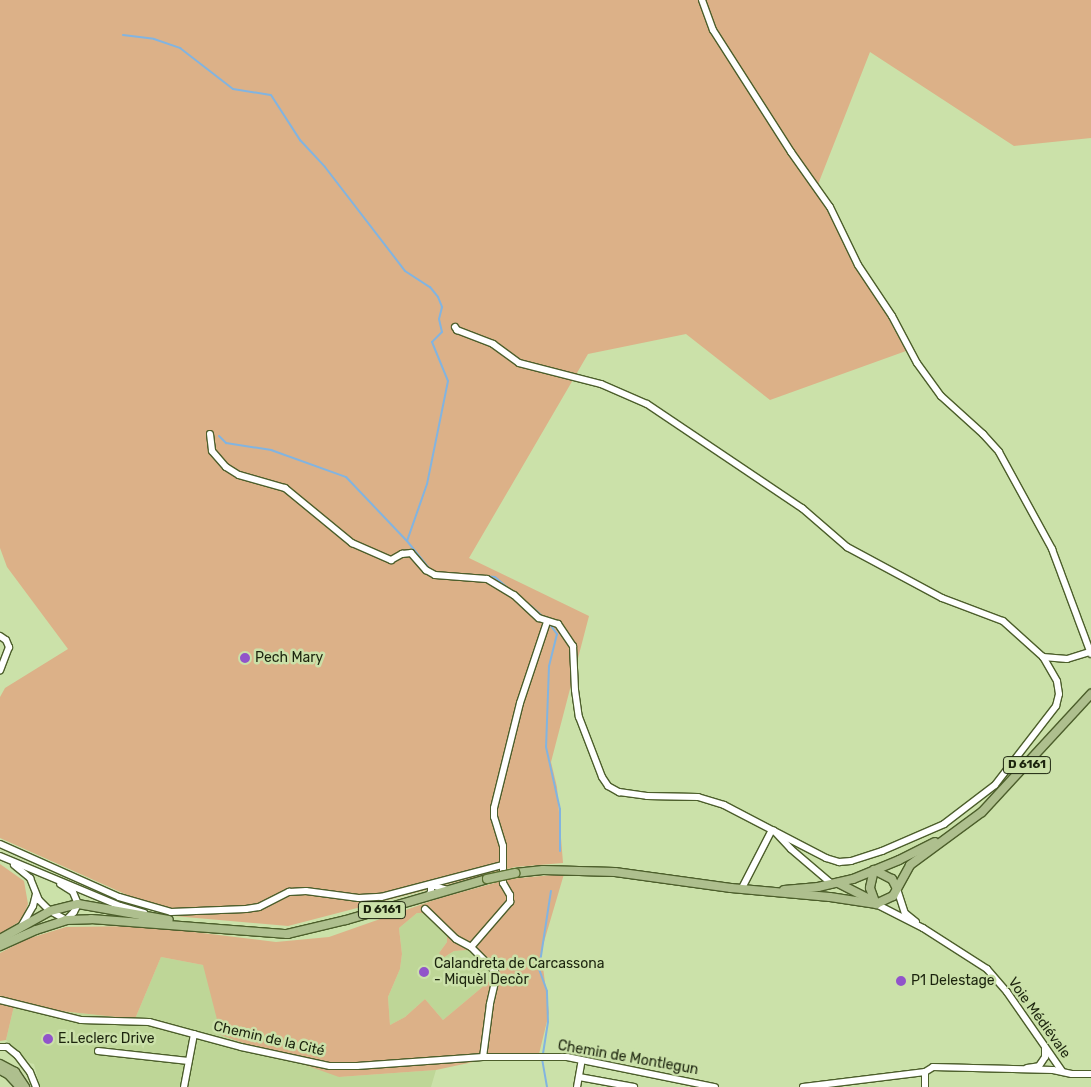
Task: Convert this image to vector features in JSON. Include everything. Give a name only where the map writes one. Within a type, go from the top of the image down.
[{"type":"main road","name":"D 6161","points":[[0,946],[36,930],[66,920],[127,921],[287,934],[346,920],[487,879],[543,870],[615,872],[731,888],[790,890],[835,883],[899,860],[957,830],[982,812],[1091,694]]},
{"type":"main road","points":[[731,888],[830,897],[876,904],[888,900],[897,889],[901,878],[910,865],[957,830]]},
{"type":"main road","points":[[876,904],[870,888],[874,870],[892,880],[897,889]]},
{"type":"main road","points":[[835,883],[876,904]]},
{"type":"main road","name":"D 6161","points":[[0,939],[22,925],[50,912],[78,904],[208,927]]},
{"type":"main road","points":[[0,1064],[15,1072],[25,1087]]},
{"type":"main road","points":[[0,1070],[8,1074],[20,1087]]},
{"type":"street","points":[[702,0],[713,30],[791,152],[830,207],[858,265],[892,316],[917,364],[941,396],[983,434],[999,452],[1052,549],[1090,653],[1067,659],[1043,657]]},
{"type":"street","points":[[210,434],[212,451],[226,467],[239,475],[285,488],[352,543],[392,560],[402,554],[411,553],[426,570],[435,575],[487,579],[514,595],[539,618],[558,624],[573,646],[575,690],[579,717],[602,777],[608,786],[619,792],[647,796],[698,797],[724,805],[826,858],[839,862],[851,861],[882,851],[944,824],[995,785],[1056,706],[1059,694],[1057,680],[1043,657],[1003,621],[942,598],[847,546],[802,508],[646,404],[601,384],[519,363],[493,344],[456,330],[455,327]]},
{"type":"street","points":[[471,947],[510,902],[510,895],[503,883],[503,846],[494,817],[494,808],[520,703],[547,622]]},
{"type":"street","points":[[0,636],[6,640],[9,647],[0,670]]},
{"type":"street","points":[[773,831],[791,849],[835,883]]},
{"type":"street","points":[[742,888],[773,831]]},
{"type":"street","points":[[0,844],[119,897],[171,912],[246,909],[273,901],[289,892],[306,891],[359,898],[381,897],[502,865]]},
{"type":"street","points":[[3,857],[30,878],[36,894],[50,912],[66,920],[74,912],[78,904],[72,892],[49,876]]},
{"type":"street","points":[[3,857],[120,906],[164,919]]},
{"type":"street","points":[[431,885],[447,890]]},
{"type":"street","points":[[428,896],[431,892],[431,885]]},
{"type":"street","points":[[897,889],[905,913],[922,928]]},
{"type":"street","points":[[22,925],[33,906],[36,894]]},
{"type":"street","points":[[876,904],[922,928]]},
{"type":"street","points":[[425,910],[456,939],[471,947],[494,971],[495,982],[483,1057]]},
{"type":"street","name":"Voie Médiévale","points":[[922,928],[987,969],[1007,992],[1062,1071],[1072,1074],[1091,1074]]},
{"type":"street","name":"Chemin de la Cité","points":[[0,1000],[81,1020],[103,1022],[141,1021],[241,1047],[330,1066],[357,1066],[483,1057],[537,1056]]},
{"type":"street","points":[[184,1087],[194,1034]]},
{"type":"street","points":[[0,1047],[7,1047],[18,1055],[30,1072],[36,1087]]},
{"type":"street","points":[[1039,1066],[1045,1057],[1045,1047]]},
{"type":"street","points":[[98,1051],[188,1061]]},
{"type":"street","name":"Chemin de Montlegun","points":[[537,1056],[582,1060],[715,1087]]},
{"type":"street","points":[[577,1087],[582,1060]]},
{"type":"street","points":[[1013,1069],[1057,1065]]},
{"type":"street","points":[[803,1087],[924,1072],[933,1067],[1062,1071]]},
{"type":"street","points":[[924,1072],[926,1087]]},
{"type":"street","points":[[579,1077],[634,1087]]},
{"type":"shaded area","points":[[0,0],[1091,0],[1091,138],[1014,146],[870,52],[817,187],[906,351],[770,400],[686,334],[588,354],[469,558],[589,616],[551,762],[557,787],[563,863],[515,867],[288,926],[174,916],[0,838],[0,697],[5,688],[68,649],[7,567],[0,548]]},
{"type":"shaded area","points":[[0,864],[24,881],[28,904],[22,920],[0,934]]},
{"type":"shaded area","points":[[564,874],[541,952],[549,1013],[539,1054],[487,1059],[436,1070],[339,1077],[221,1035],[203,965],[161,957],[135,1019],[14,1006],[6,1040],[0,1041],[0,953],[27,939],[66,927],[144,926],[276,942],[329,937],[437,899],[509,879]],"holes":[[[417,913],[422,913],[447,936],[447,942],[439,953],[443,958],[454,951],[467,950],[476,955],[491,973],[492,979],[443,1020],[425,999],[405,1017],[390,1025],[388,997],[400,969],[402,954],[399,928]]]},
{"type":"shaded area","name":"Calandreta de Carcassona - Miquèl Decòr","points":[[417,913],[427,916],[447,936],[447,942],[439,953],[443,958],[454,951],[467,950],[476,955],[492,973],[492,979],[443,1020],[425,999],[405,1017],[390,1025],[388,997],[400,969],[402,954],[399,928]]},
{"type":"shaded area","points":[[161,957],[203,965],[339,1077],[436,1070],[431,1087],[40,1087],[34,1064],[30,1063],[6,1040],[14,1006],[135,1019]]},
{"type":"waterway","points":[[123,35],[154,39],[180,48],[233,89],[271,95],[300,140],[325,167],[405,271],[430,287],[438,297],[442,307],[439,319],[442,332],[432,342],[448,381],[427,484],[407,541]]},
{"type":"waterway","points":[[219,436],[226,443],[271,450],[346,477],[407,541],[430,569]]},
{"type":"waterway","points":[[461,574],[495,577],[509,589]]},
{"type":"waterway","points":[[531,606],[542,616]]},
{"type":"waterway","points":[[549,623],[557,634],[549,666],[546,747],[560,809],[560,851]]},
{"type":"waterway","points":[[547,1087],[542,1060],[548,1022],[547,991],[539,969],[551,891]]},
{"type":"place","name":"Pech Mary","points":[[245,658]]},
{"type":"place","name":"Calandreta de Carcassona - Miquèl Decòr","points":[[424,972]]},
{"type":"place","name":"P1 Delestage","points":[[901,981]]},
{"type":"place","name":"E.Leclerc Drive","points":[[48,1039]]}]
